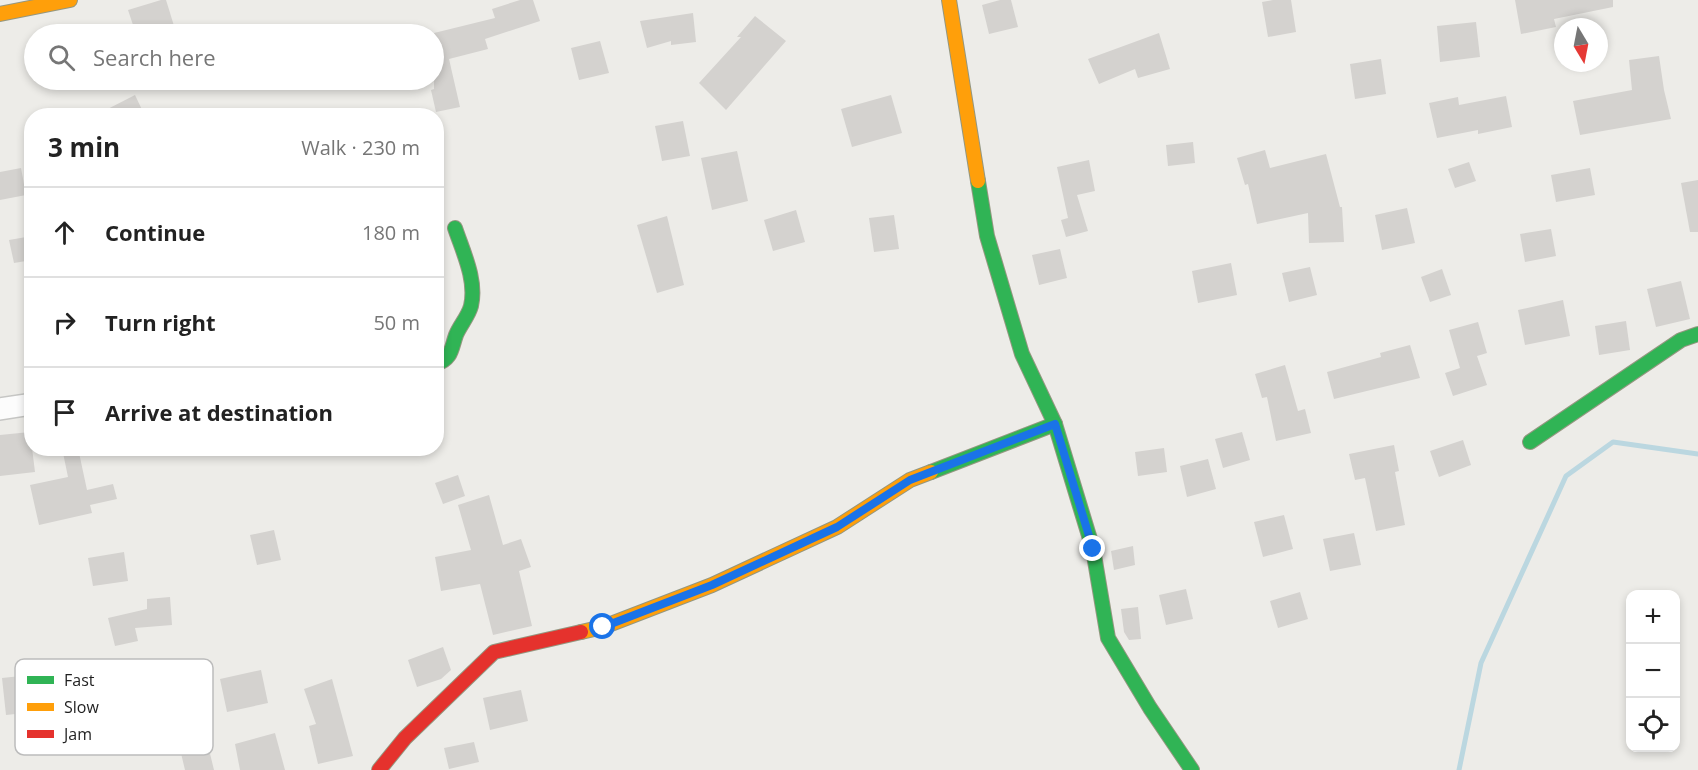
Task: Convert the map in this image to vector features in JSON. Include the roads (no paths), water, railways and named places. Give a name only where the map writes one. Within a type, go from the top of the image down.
[{"type":"street","points":[[0,14],[70,0]]},
{"type":"street","points":[[949,0],[987,236],[1022,354],[1055,424],[1093,549],[1108,638],[1150,708],[1192,770]]},
{"type":"street","points":[[444,362],[453,352],[455,339],[471,307],[472,295],[455,228]]},
{"type":"street","points":[[1530,442],[1681,340],[1698,334]]},
{"type":"street","points":[[0,409],[24,405]]},
{"type":"street","points":[[379,770],[405,738],[494,652],[603,627],[712,585],[837,527],[910,480],[1055,424]]},
{"type":"waterway","points":[[1459,770],[1481,663],[1566,476],[1613,442],[1698,454]]}]
